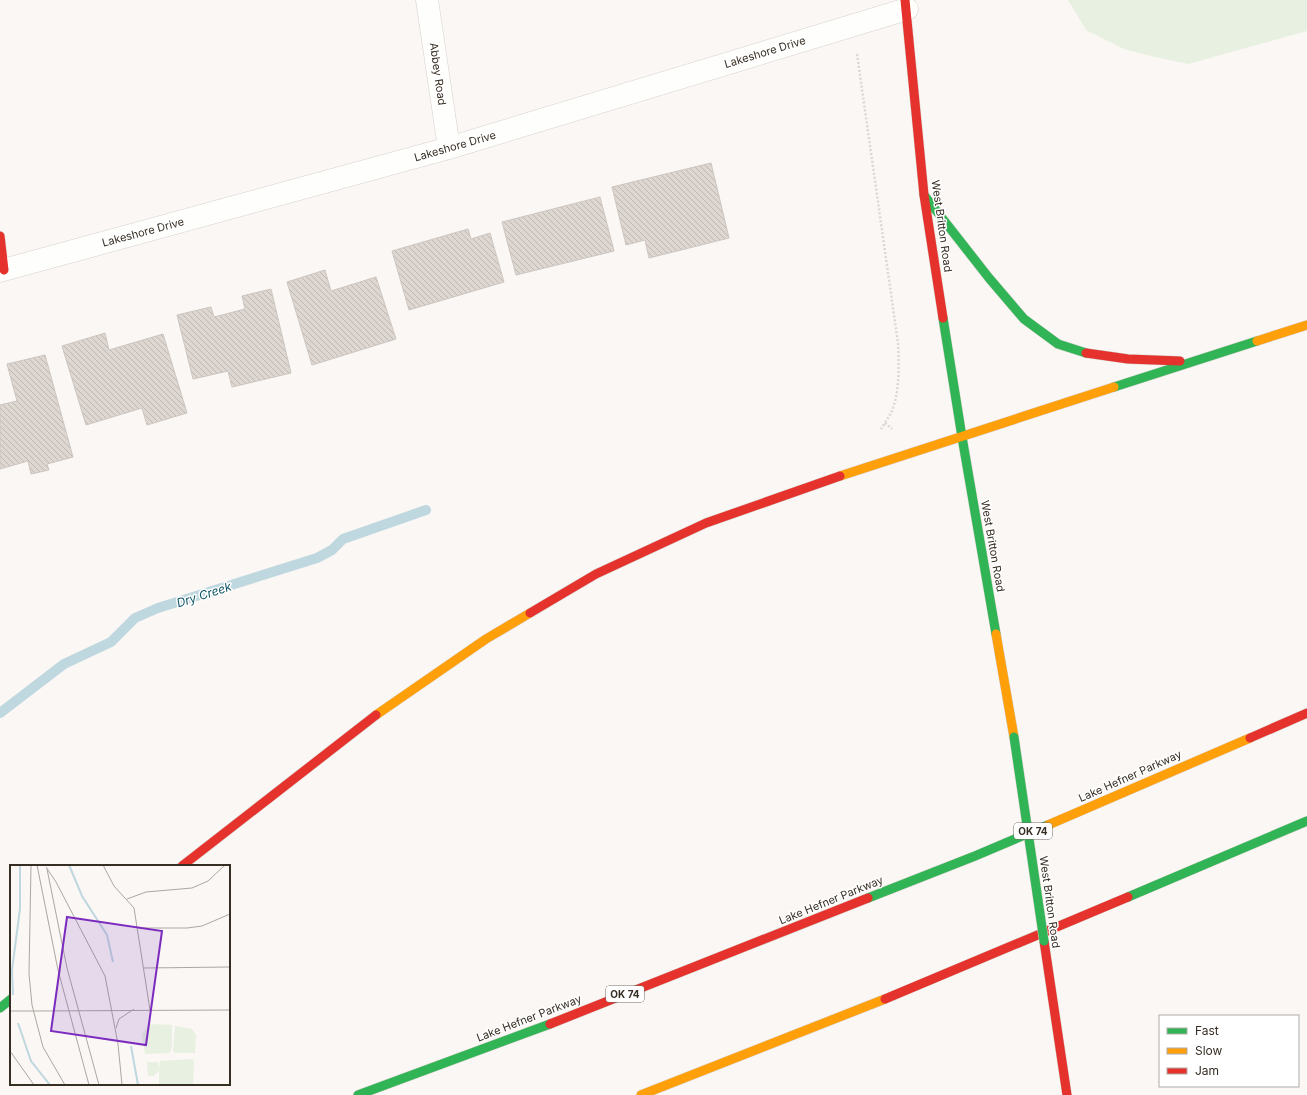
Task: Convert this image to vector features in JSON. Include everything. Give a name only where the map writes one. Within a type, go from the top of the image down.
[{"type":"main road","name":"West Britton Road","points":[[906,5],[924,195],[962,437],[1014,737],[1066,1095]]},
{"type":"main road","points":[[924,195],[989,278],[1024,319],[1058,344],[1089,354],[1128,359],[1196,362]]},
{"type":"main road","points":[[0,236],[2,271]]},
{"type":"main road","points":[[183,865],[384,709],[486,639],[596,574],[706,523],[879,463],[1307,325]]},
{"type":"main road","name":"Lake Hefner Parkway","points":[[358,1095],[570,1016],[975,856],[1307,712]]},
{"type":"main road","points":[[641,1095],[919,984],[1307,821]]},
{"type":"main road","points":[[0,1008],[10,1000]]},
{"type":"street","name":"Abbey Road","points":[[427,0],[449,148]]},
{"type":"street","name":"Lakeshore Drive","points":[[2,271],[449,148],[906,5]]},
{"type":"path","points":[[860,78],[898,343],[899,366],[897,389],[891,412],[881,429]]},
{"type":"path","points":[[885,423],[893,430]]},
{"type":"green space","points":[[1068,0],[1307,0],[1307,31],[1188,64],[1124,49],[1086,30]]},
{"type":"building","points":[[711,163],[729,238],[649,258],[645,240],[626,245],[612,187]]},
{"type":"building","points":[[600,197],[614,251],[516,275],[502,222]]},
{"type":"building","points":[[468,229],[471,239],[490,233],[504,282],[409,310],[392,251]]},
{"type":"building","points":[[325,270],[331,291],[376,277],[396,339],[312,365],[287,282]]},
{"type":"building","points":[[271,289],[291,373],[232,387],[228,371],[193,379],[177,315],[211,307],[214,317],[245,309],[242,296]]},
{"type":"building","points":[[105,333],[109,350],[163,334],[187,413],[147,425],[142,408],[86,425],[62,346]]},
{"type":"building","points":[[45,355],[73,457],[47,464],[49,470],[31,474],[28,461],[0,469],[0,405],[17,401],[7,364]]},
{"type":"waterway","name":"Dry Creek","points":[[0,713],[64,664],[111,642],[135,618],[158,608],[317,558],[332,550],[343,539],[426,510]]},
{"type":"traffic: fast","points":[[924,195],[989,278],[1024,319],[1058,344],[1086,353]]},
{"type":"traffic: fast","points":[[943,318],[996,634]]},
{"type":"traffic: fast","points":[[1114,387],[1257,341]]},
{"type":"traffic: fast","points":[[1014,737],[1044,941]]},
{"type":"traffic: fast","points":[[1128,897],[1307,821]]},
{"type":"traffic: fast","points":[[868,898],[975,856],[1048,825]]},
{"type":"traffic: fast","points":[[0,1008],[10,1000]]},
{"type":"traffic: fast","points":[[358,1095],[550,1024]]},
{"type":"traffic: slow","points":[[1257,341],[1307,325]]},
{"type":"traffic: slow","points":[[840,476],[1114,387]]},
{"type":"traffic: slow","points":[[376,715],[486,639],[530,613]]},
{"type":"traffic: slow","points":[[996,634],[1014,737]]},
{"type":"traffic: slow","points":[[1048,825],[1250,738]]},
{"type":"traffic: slow","points":[[641,1095],[885,999]]},
{"type":"traffic: jam","points":[[905,0],[924,195],[943,318]]},
{"type":"traffic: jam","points":[[0,236],[4,270]]},
{"type":"traffic: jam","points":[[1086,353],[1128,359],[1180,361]]},
{"type":"traffic: jam","points":[[530,613],[596,574],[706,523],[840,476]]},
{"type":"traffic: jam","points":[[1250,738],[1307,713]]},
{"type":"traffic: jam","points":[[183,865],[376,715]]},
{"type":"traffic: jam","points":[[885,999],[1128,897]]},
{"type":"traffic: jam","points":[[550,1024],[868,898]]},
{"type":"traffic: jam","points":[[1044,941],[1067,1095]]}]
